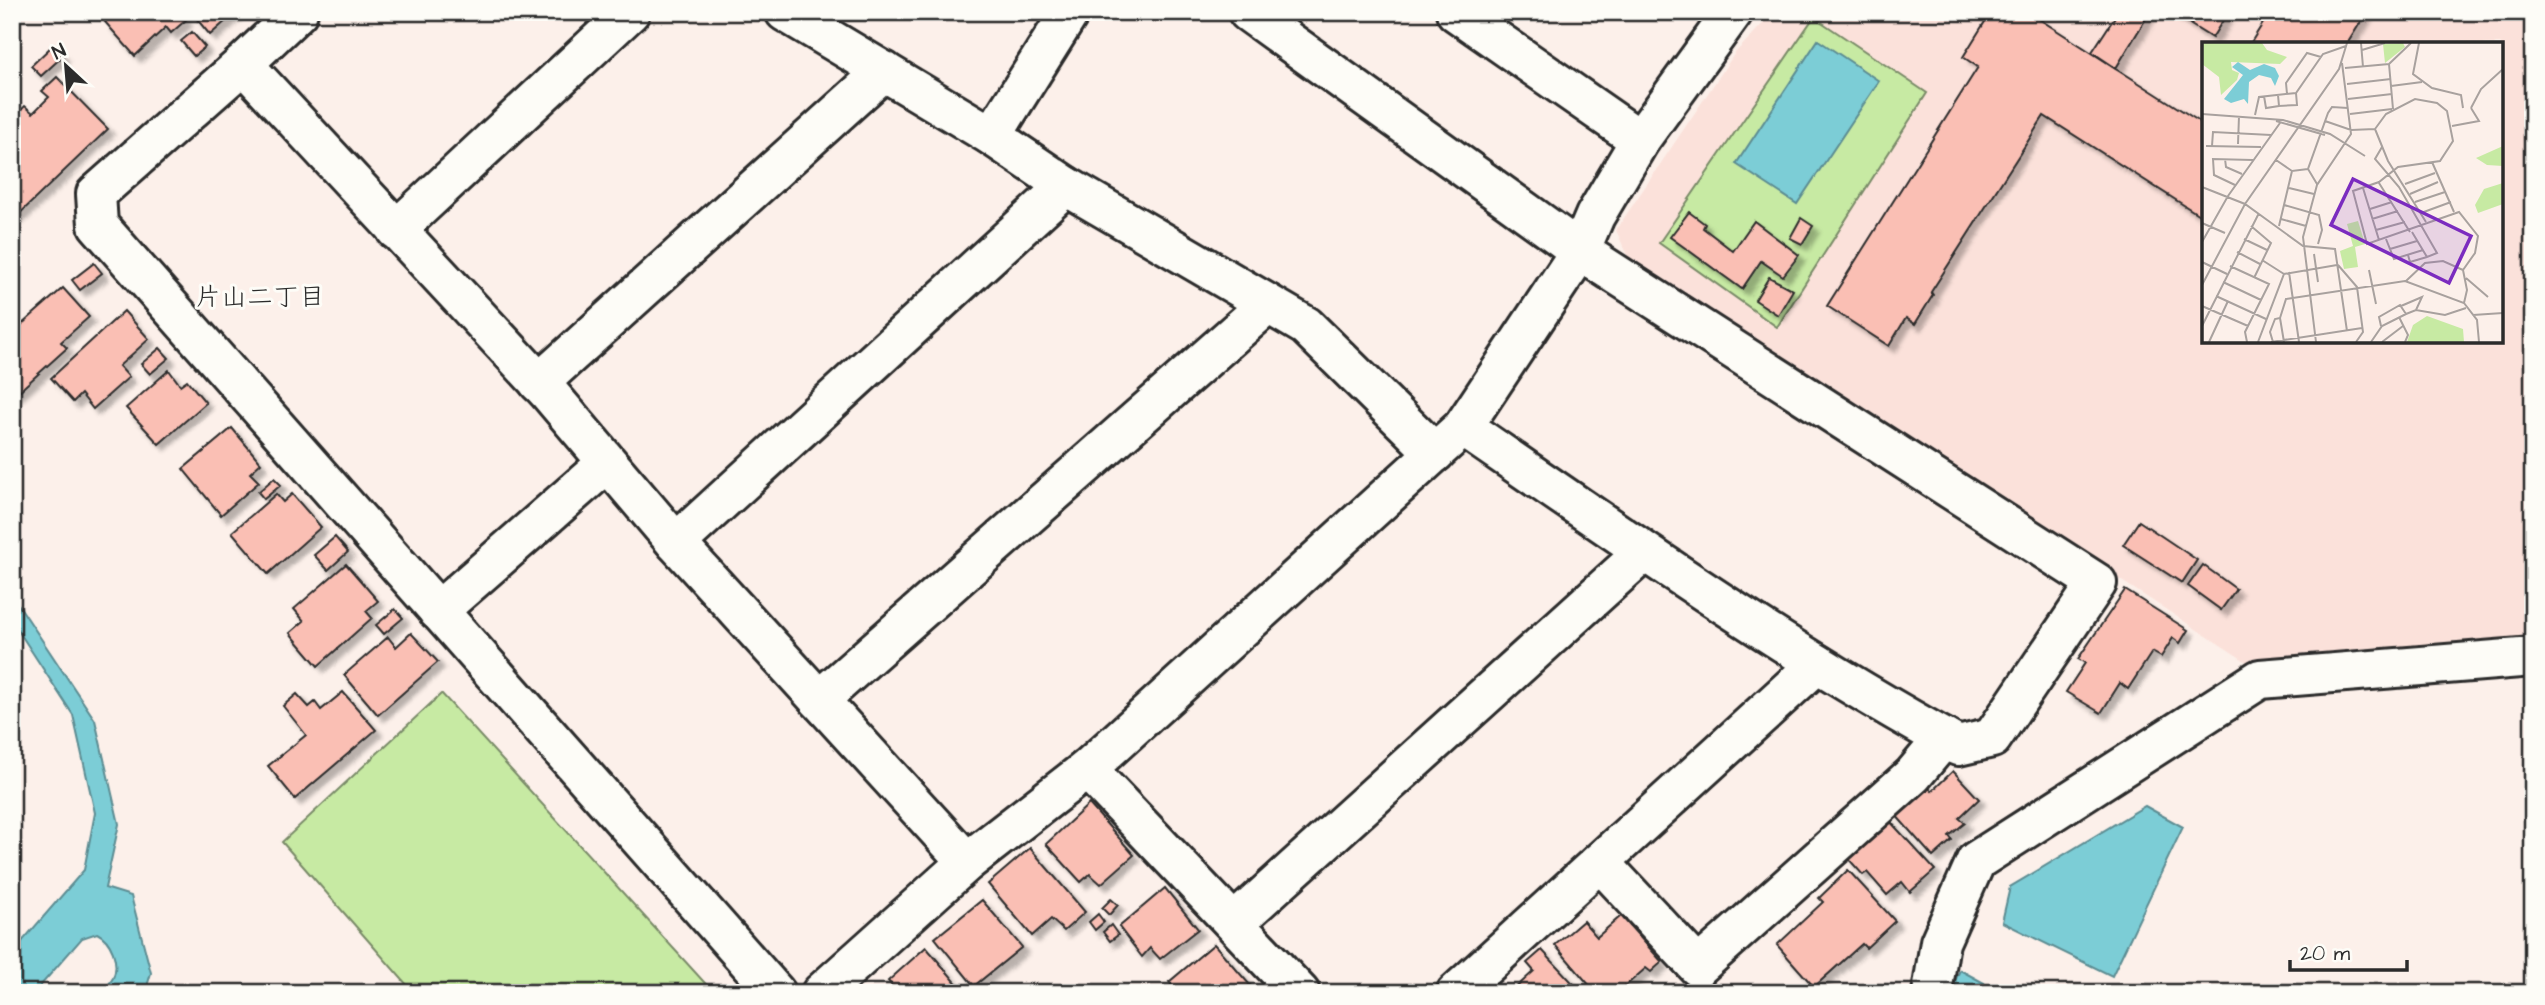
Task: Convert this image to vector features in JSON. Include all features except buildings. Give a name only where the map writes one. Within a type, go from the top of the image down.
[{"type":"street","points":[[298,12],[96,194],[98,225],[775,993]]},
{"type":"street","points":[[396,230],[630,12]]},
{"type":"street","points":[[785,12],[992,136],[1066,186],[1306,326],[1435,453]]},
{"type":"street","points":[[992,136],[1070,12]]},
{"type":"street","points":[[1248,12],[1580,251],[2097,583],[1992,737],[1958,746],[1817,664],[1644,552],[1463,427]]},
{"type":"street","points":[[821,993],[967,862],[1087,769],[1463,427],[1580,251],[1595,216],[1640,140],[1733,12]]},
{"type":"street","points":[[1461,14],[1640,140]]},
{"type":"street","points":[[243,64],[539,383],[676,543],[967,862]]},
{"type":"street","points":[[539,383],[884,71]]},
{"type":"street","points":[[676,543],[1066,186]]},
{"type":"street","points":[[819,700],[1268,304]]},
{"type":"street","points":[[438,611],[607,463]]},
{"type":"street","points":[[1234,923],[1644,552]]},
{"type":"street","points":[[1931,993],[1940,942],[1976,861],[2260,679],[2533,657]]},
{"type":"street","points":[[1456,993],[1817,664]]},
{"type":"street","points":[[1600,862],[1698,967],[1913,775],[1944,738]]},
{"type":"street","points":[[1087,769],[1300,993]]},
{"type":"shaded area","points":[[1774,12],[2533,12],[2533,646],[2256,668],[1630,262],[1616,230],[1735,53]]},
{"type":"green space","points":[[1814,17],[1927,93],[1777,327],[1659,243]]},
{"type":"green space","points":[[441,694],[714,993],[414,993],[282,842]]},
{"type":"water","points":[[1818,40],[1879,81],[1797,204],[1736,164]]},
{"type":"water","points":[[12,595],[95,720],[119,824],[105,888],[131,896],[151,973],[145,993],[103,993],[113,978],[115,959],[110,946],[97,933],[82,938],[34,993],[12,993],[12,953],[84,870],[95,813],[73,715],[12,621]]},
{"type":"water","points":[[2145,806],[2183,827],[2112,976],[2002,922],[2010,887]]},
{"type":"water","points":[[1960,970],[1984,983],[1978,993],[1953,993],[1952,987]]},
{"type":"district","name":"片山二丁目","points":[[260,296]]}]
